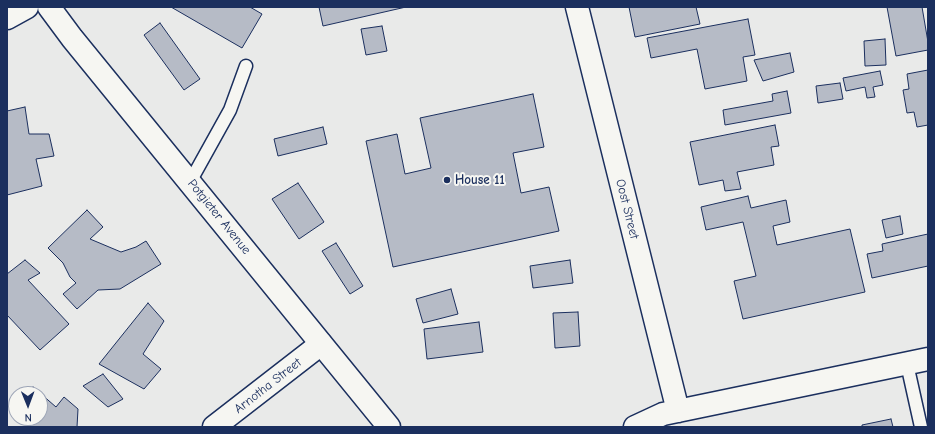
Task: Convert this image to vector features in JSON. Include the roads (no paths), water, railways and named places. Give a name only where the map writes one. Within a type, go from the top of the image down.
[{"type":"street","points":[[7,18],[28,7]]},
{"type":"street","name":"Potgieter Avenue","points":[[49,7],[72,38],[389,427]]},
{"type":"street","name":"Oost Street","points":[[577,7],[678,411]]},
{"type":"street","name":"Arnotha Street","points":[[214,427],[321,344]]},
{"type":"street","points":[[635,427],[657,416],[678,411],[928,359]]},
{"type":"lane","points":[[190,182],[230,110],[246,66]]},
{"type":"lane","points":[[907,364],[921,427]]},
{"type":"place","name":"House 11","points":[[447,180]]}]
